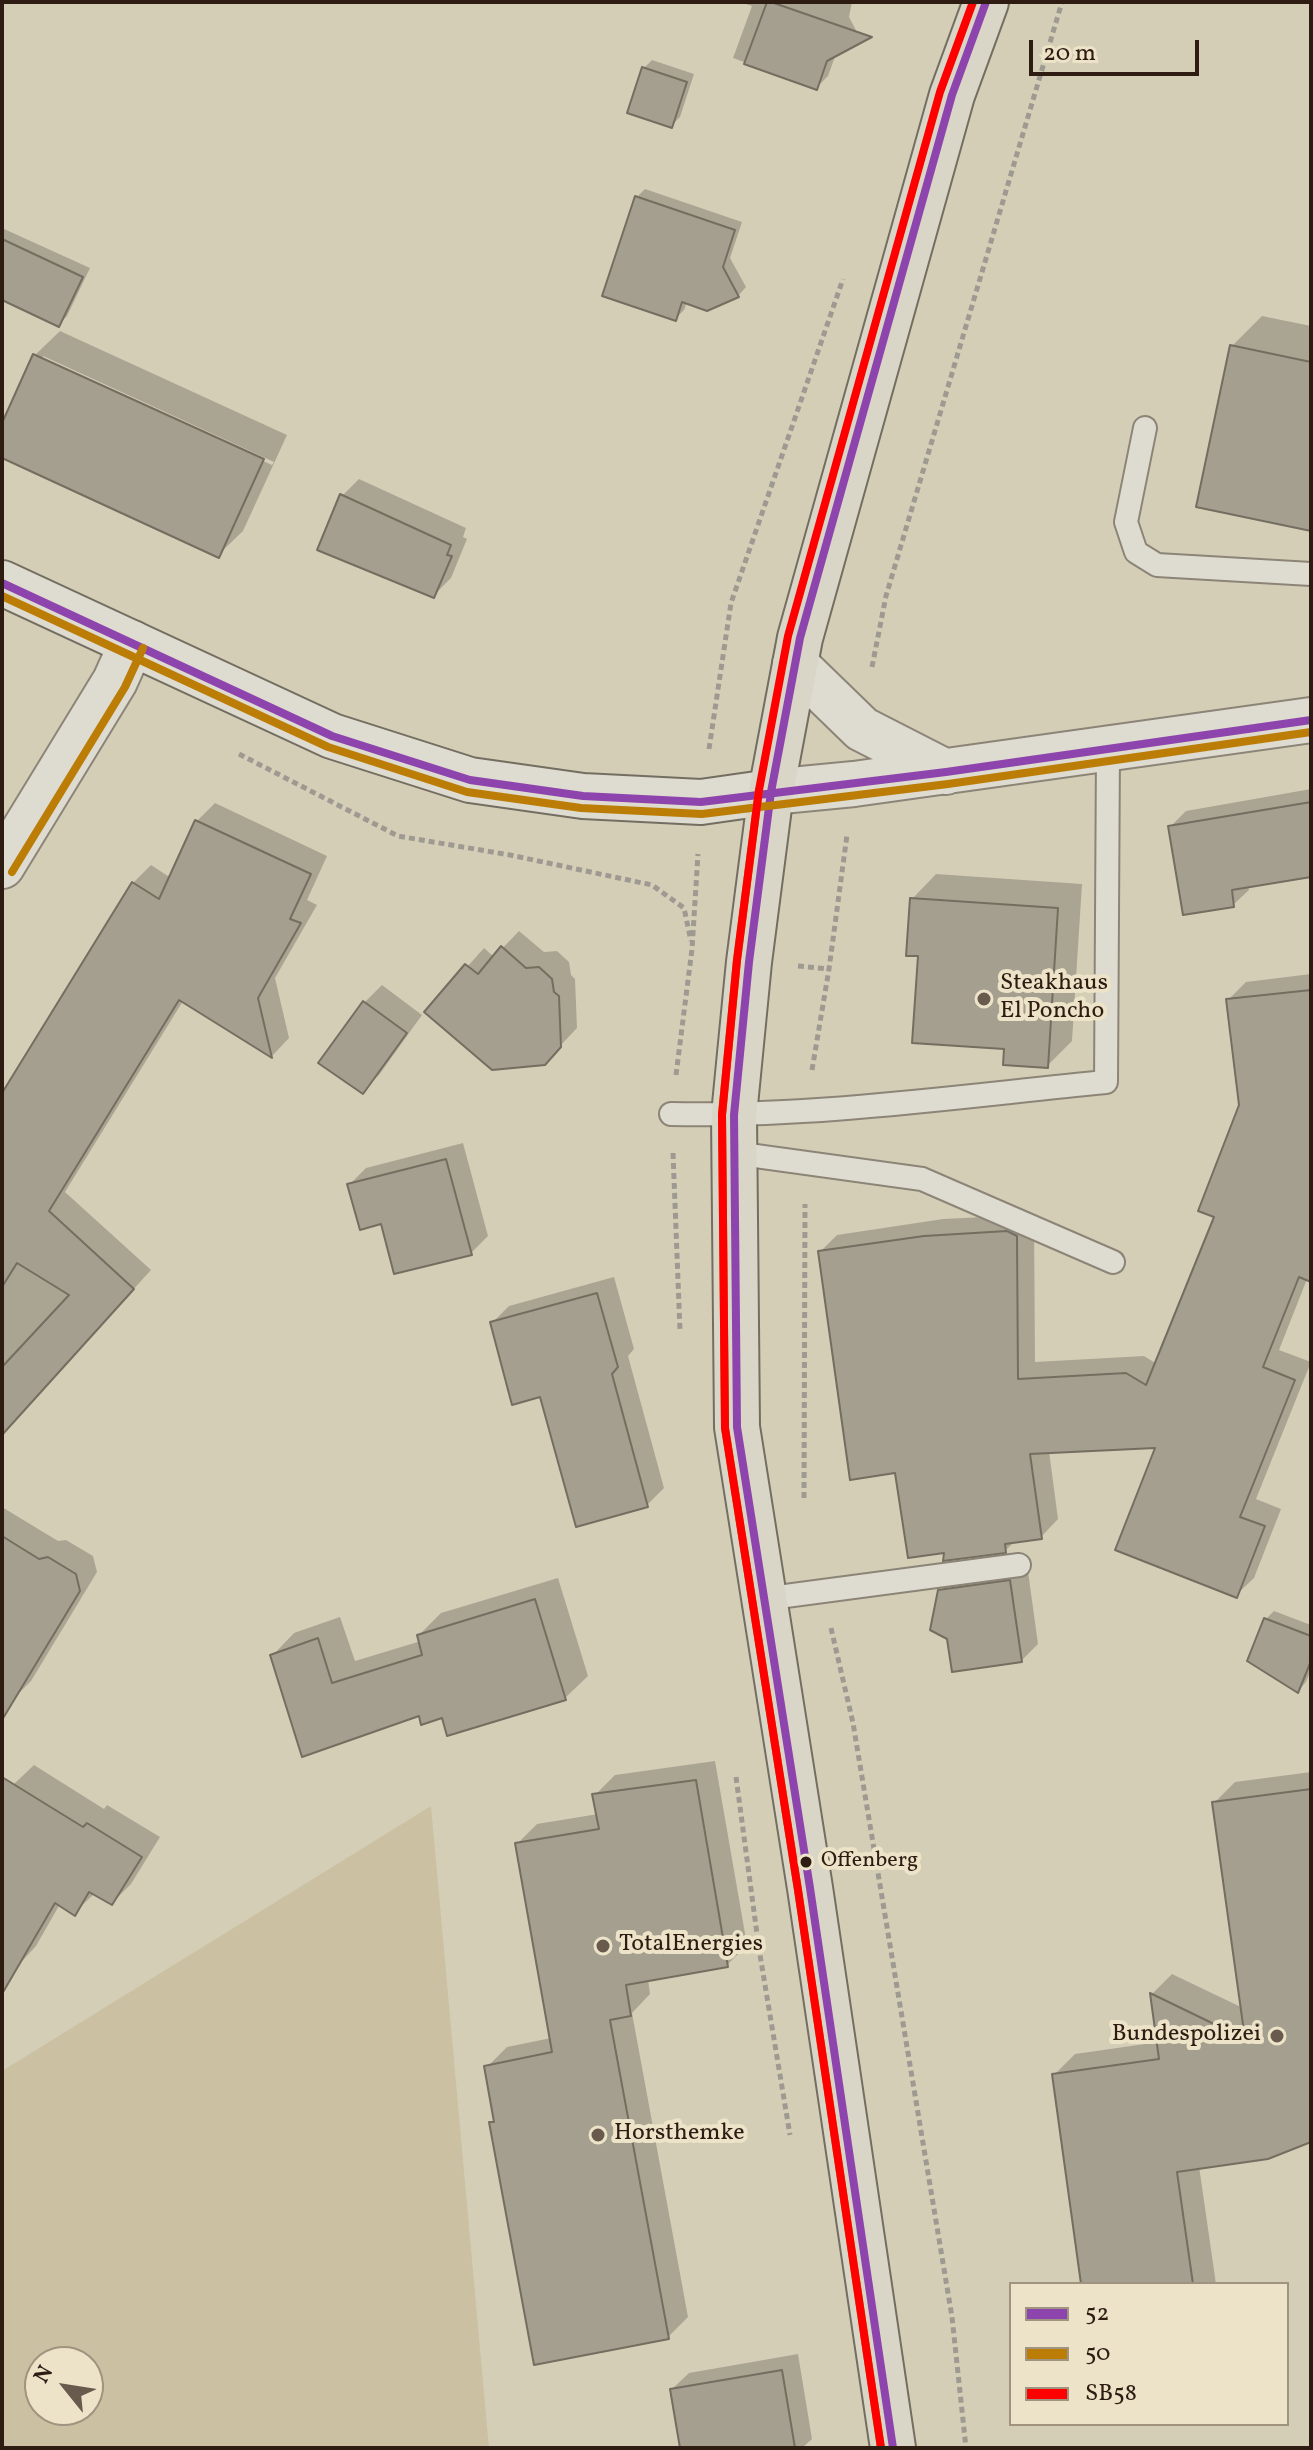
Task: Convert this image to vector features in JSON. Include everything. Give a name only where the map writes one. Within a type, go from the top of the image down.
[{"type":"main road","points":[[893,2448],[810,1888],[737,1427],[734,1134],[749,962],[771,792],[795,664],[952,95],[986,2]]},
{"type":"street","points":[[2,583],[332,736],[470,780],[583,796],[701,802],[946,772],[1311,720]]},
{"type":"street","points":[[2,866],[115,681],[132,643]]},
{"type":"street","points":[[795,664],[862,729],[946,772]]},
{"type":"lane","points":[[1145,428],[1126,522],[1136,552],[1157,565],[1311,574]]},
{"type":"lane","points":[[734,1134],[806,1110],[1106,1082],[1108,750]]},
{"type":"lane","points":[[671,1114],[734,1134],[805,1162],[922,1179],[1113,1262]]},
{"type":"lane","points":[[763,1599],[1019,1565]]},
{"type":"path","points":[[862,729],[886,596],[1062,2]]},
{"type":"path","points":[[692,949],[701,802],[731,603],[843,278]]},
{"type":"path","points":[[806,1110],[854,784]]},
{"type":"path","points":[[804,1499],[805,1162]]},
{"type":"path","points":[[823,1592],[853,1723],[952,2317],[966,2448]]},
{"type":"shaded area","points":[[431,1806],[489,2448],[2,2448],[2,2071]]},
{"type":"building","points":[[767,2],[872,37],[827,61],[817,90],[744,64]]},
{"type":"building","points":[[642,67],[687,82],[672,128],[627,113]]},
{"type":"building","points":[[635,196],[735,230],[723,267],[739,297],[707,311],[682,302],[676,321],[602,296]]},
{"type":"building","points":[[2,239],[83,277],[59,327],[2,300]]},
{"type":"building","points":[[1230,345],[1311,362],[1311,531],[1196,507]]},
{"type":"building","points":[[33,354],[264,459],[219,558],[2,458],[2,423]]},
{"type":"building","points":[[340,494],[451,545],[447,555],[452,556],[434,598],[317,550]]},
{"type":"building","points":[[1311,802],[1311,877],[1232,890],[1234,907],[1183,915],[1168,826]]},
{"type":"building","points":[[195,820],[311,874],[290,919],[301,923],[258,998],[272,1058],[179,1000],[49,1211],[134,1289],[2,1435],[2,1367],[69,1295],[17,1263],[2,1287],[2,1093],[132,882],[159,899]]},
{"type":"building","name":"Steakhaus El Poncho","points":[[910,898],[1058,908],[1048,1068],[1003,1065],[1004,1049],[912,1043],[918,956],[906,956]]},
{"type":"building","points":[[501,946],[526,968],[539,967],[552,979],[554,992],[559,996],[561,1047],[545,1065],[492,1070],[424,1012],[465,964],[478,974]]},
{"type":"building","points":[[1311,990],[1311,1282],[1299,1277],[1263,1367],[1295,1380],[1240,1517],[1265,1526],[1237,1598],[1115,1550],[1155,1448],[1030,1454],[1042,1539],[1005,1544],[1006,1553],[943,1561],[944,1553],[908,1558],[895,1473],[850,1480],[818,1251],[924,1236],[1007,1231],[1017,1236],[1018,1379],[1126,1373],[1146,1385],[1214,1217],[1198,1211],[1239,1105],[1226,999]]},
{"type":"building","points":[[363,1001],[407,1033],[363,1094],[318,1063]]},
{"type":"building","points":[[446,1159],[472,1255],[394,1274],[381,1224],[360,1230],[347,1184]]},
{"type":"building","points":[[597,1293],[618,1367],[612,1374],[648,1507],[576,1527],[540,1397],[512,1405],[490,1322]]},
{"type":"building","points":[[2,1536],[39,1559],[48,1557],[76,1574],[80,1591],[2,1720]]},
{"type":"building","points":[[1010,1580],[1022,1662],[952,1672],[947,1639],[930,1630],[938,1590]]},
{"type":"building","points":[[535,1599],[566,1700],[447,1736],[442,1718],[421,1725],[419,1716],[302,1757],[270,1655],[318,1638],[332,1683],[422,1655],[417,1635]]},
{"type":"building","points":[[1264,1618],[1311,1636],[1311,1661],[1298,1693],[1247,1661]]},
{"type":"building","points":[[2,1777],[83,1827],[87,1823],[142,1857],[112,1905],[89,1892],[75,1916],[55,1903],[2,1994]]},
{"type":"building","points":[[696,1780],[728,1967],[626,1985],[631,2016],[610,2020],[669,2339],[534,2365],[489,2122],[494,2122],[484,2066],[552,2052],[515,1843],[599,1829],[592,1794]]},
{"type":"building","name":"Bundespolizei","points":[[1311,1789],[1311,2142],[1268,2159],[1177,2172],[1193,2282],[1081,2282],[1052,2074],[1159,2059],[1150,1993],[1245,2039],[1212,1802]]},
{"type":"building","points":[[782,2370],[795,2448],[680,2448],[670,2389]]},
{"type":"transit line","name":"SB58","points":[[881,2448],[725,1428],[722,1115],[737,960],[759,790],[788,636],[940,92],[973,2]]},
{"type":"transit line","name":"52","points":[[893,2448],[810,1888],[737,1427],[734,1115],[749,962],[771,792],[800,638],[952,95],[986,2]]},
{"type":"transit line","name":"52","points":[[2,583],[332,736],[470,780],[583,796],[701,802],[946,772],[1311,720]]},
{"type":"transit line","name":"50","points":[[2,596],[328,747],[467,792],[581,808],[702,814],[948,784],[1311,732]]},
{"type":"transit line","name":"50","points":[[12,872],[125,687],[143,648]]},
{"type":"transit line","name":"50","points":[[759,790],[737,960],[722,1114],[725,1428],[881,2448]]},
{"type":"place","name":"Steakhaus El Poncho","points":[[984,999]]},
{"type":"place","name":"Offenberg","points":[[806,1862]]},
{"type":"place","name":"TotalEnergies","points":[[603,1946]]},
{"type":"place","name":"Bundespolizei","points":[[1277,2036]]},
{"type":"place","name":"Horsthemke","points":[[598,2135]]}]
